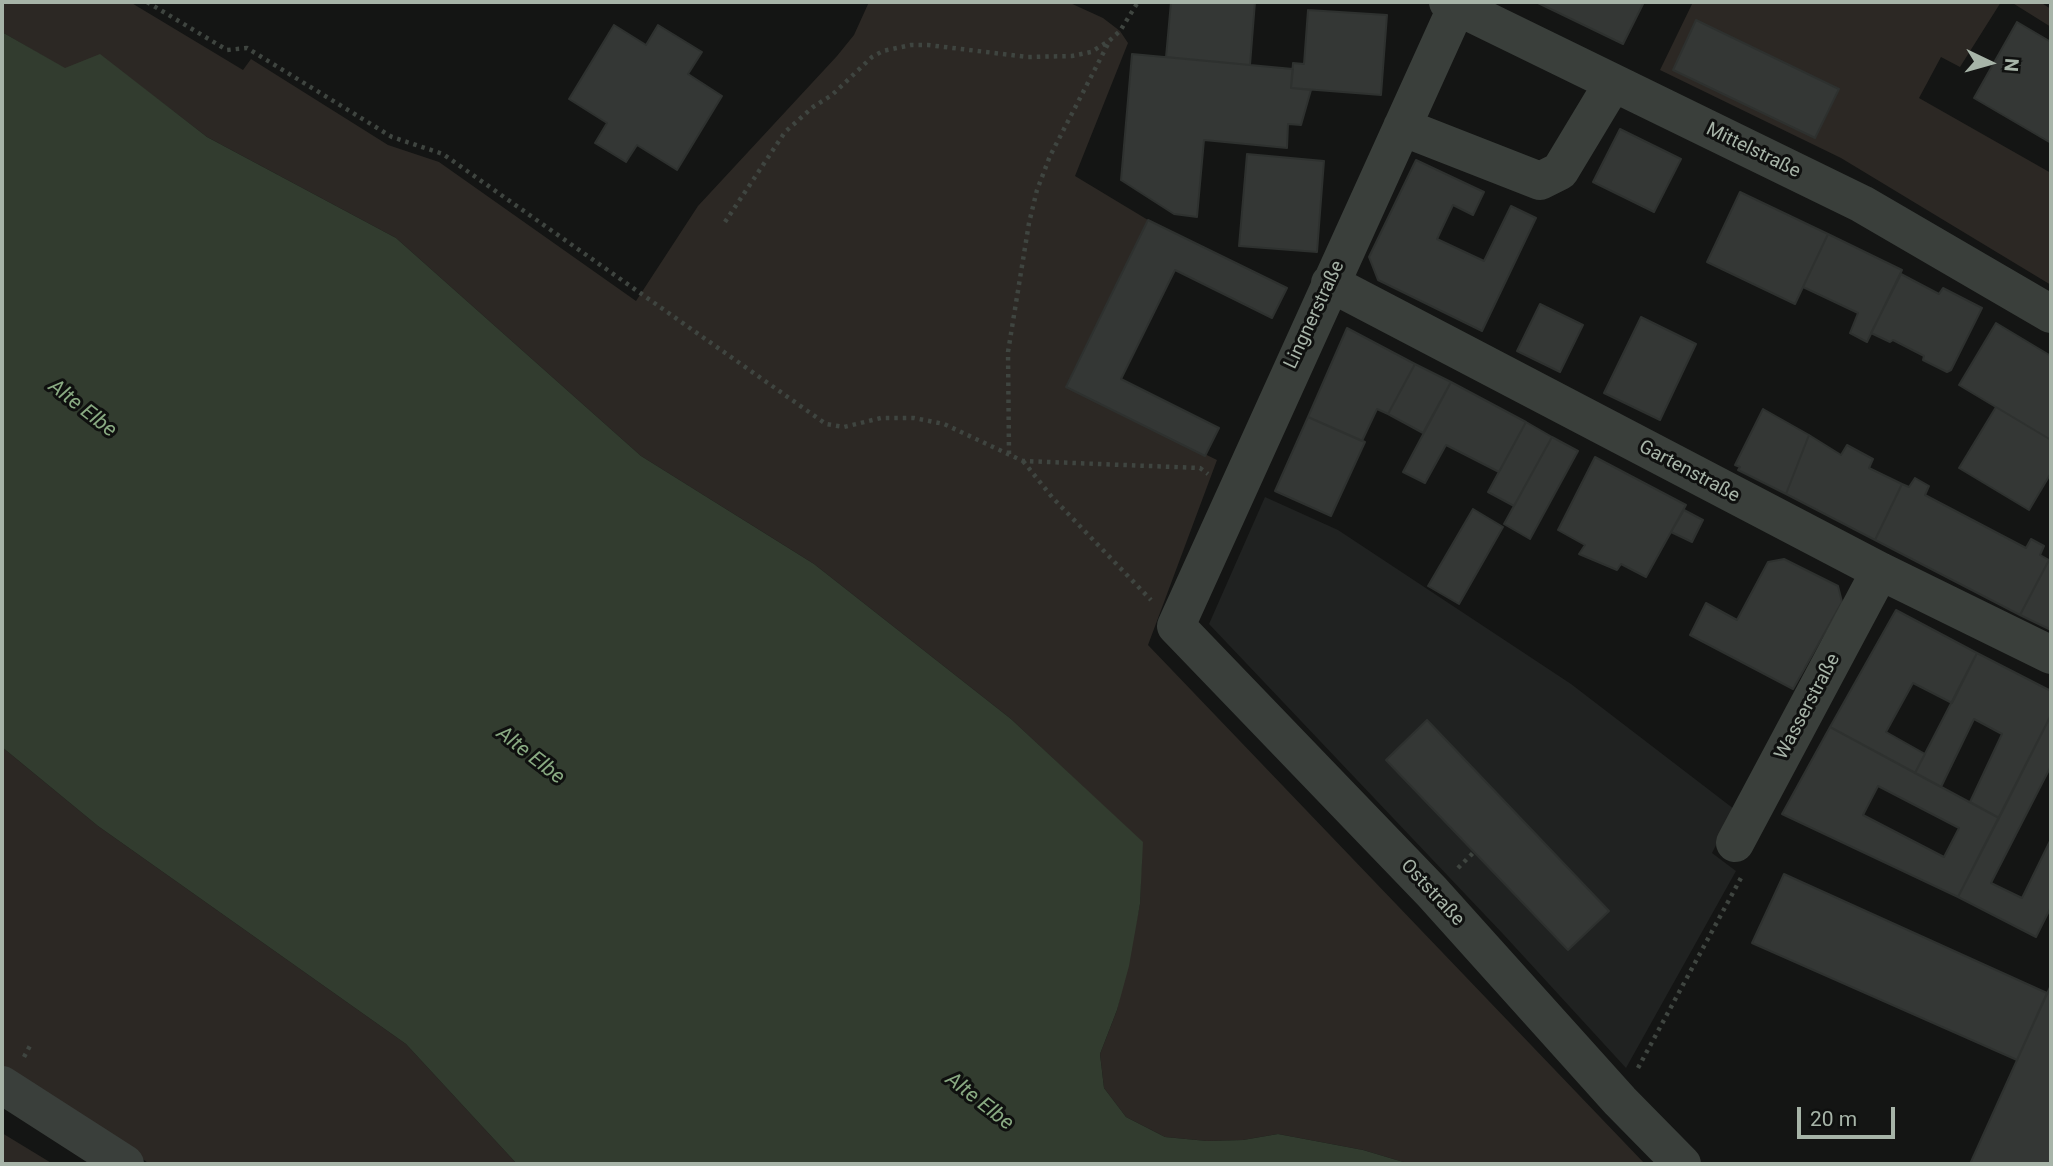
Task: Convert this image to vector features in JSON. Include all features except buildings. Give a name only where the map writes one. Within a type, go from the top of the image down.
[{"type":"street","name":"Mittelstraße","points":[[1453,4],[1861,204],[2051,314]]},
{"type":"street","name":"Lingnerstraße","points":[[1176,626],[1402,127],[1453,4]]},
{"type":"street","points":[[1402,127],[1540,181],[1560,171],[1613,83]]},
{"type":"street","name":"Gartenstraße","points":[[1330,284],[1880,572],[2051,655]]},
{"type":"street","name":"Wasserstraße","points":[[1735,843],[1880,572]]},
{"type":"street","name":"Oststraße","points":[[1176,626],[1432,892],[1620,1101],[1682,1164]]},
{"type":"street","points":[[2,1085],[125,1164]]},
{"type":"path","points":[[147,2],[227,50],[247,48],[392,137],[443,154],[826,424],[844,427],[881,418],[914,418],[944,424],[1023,461],[1200,468],[1236,491]]},
{"type":"path","points":[[725,222],[785,132],[813,107],[832,95],[872,57],[883,51],[903,46],[928,45],[1052,58],[1091,52],[1120,31],[1138,2]]},
{"type":"path","points":[[1009,454],[1008,352],[1034,201],[1050,156],[1109,41]]},
{"type":"path","points":[[1023,461],[1052,497],[1176,626]]},
{"type":"path","points":[[1620,1101],[1746,870],[1735,843]]},
{"type":"shaded area","points":[[2,2],[130,2],[243,70],[251,59],[388,145],[439,162],[636,301],[698,206],[837,56],[854,35],[869,2],[1068,2],[1103,18],[1120,31],[1128,43],[1075,176],[1148,220],[1066,386],[1217,460],[1148,645],[1645,1164],[1410,1164],[1363,1150],[1278,1134],[1243,1140],[1207,1141],[1165,1137],[1126,1117],[1104,1088],[1100,1054],[1117,1010],[1140,904],[1142,842],[1011,719],[814,564],[641,456],[396,238],[207,137],[100,55],[65,69],[2,32]]},
{"type":"shaded area","points":[[1693,2],[2001,2],[1960,67],[1941,57],[1919,98],[2051,173],[2051,285],[1841,158],[1660,70]],"holes":[[[1697,21],[1838,88],[1815,138],[1673,70]]]},
{"type":"shaded area","points":[[2011,2],[2040,2],[2051,9],[2051,27]]},
{"type":"shaded area","points":[[1265,497],[1338,530],[1571,684],[1734,809],[1712,853],[1736,871],[1626,1068],[1504,935],[1209,624]]},
{"type":"shaded area","points":[[2,747],[98,826],[406,1044],[517,1164],[150,1164],[2,1070]]},
{"type":"shaded area","points":[[2,1133],[53,1164],[2,1164]]},
{"type":"water","name":"Alte Elbe","points":[[2,32],[65,68],[100,54],[207,137],[396,238],[641,456],[814,564],[1011,719],[1143,842],[1140,904],[1129,966],[1117,1010],[1100,1054],[1104,1088],[1126,1117],[1165,1137],[1207,1141],[1243,1140],[1278,1134],[1363,1150],[1410,1164],[517,1164],[406,1044],[98,826],[2,747]]}]
